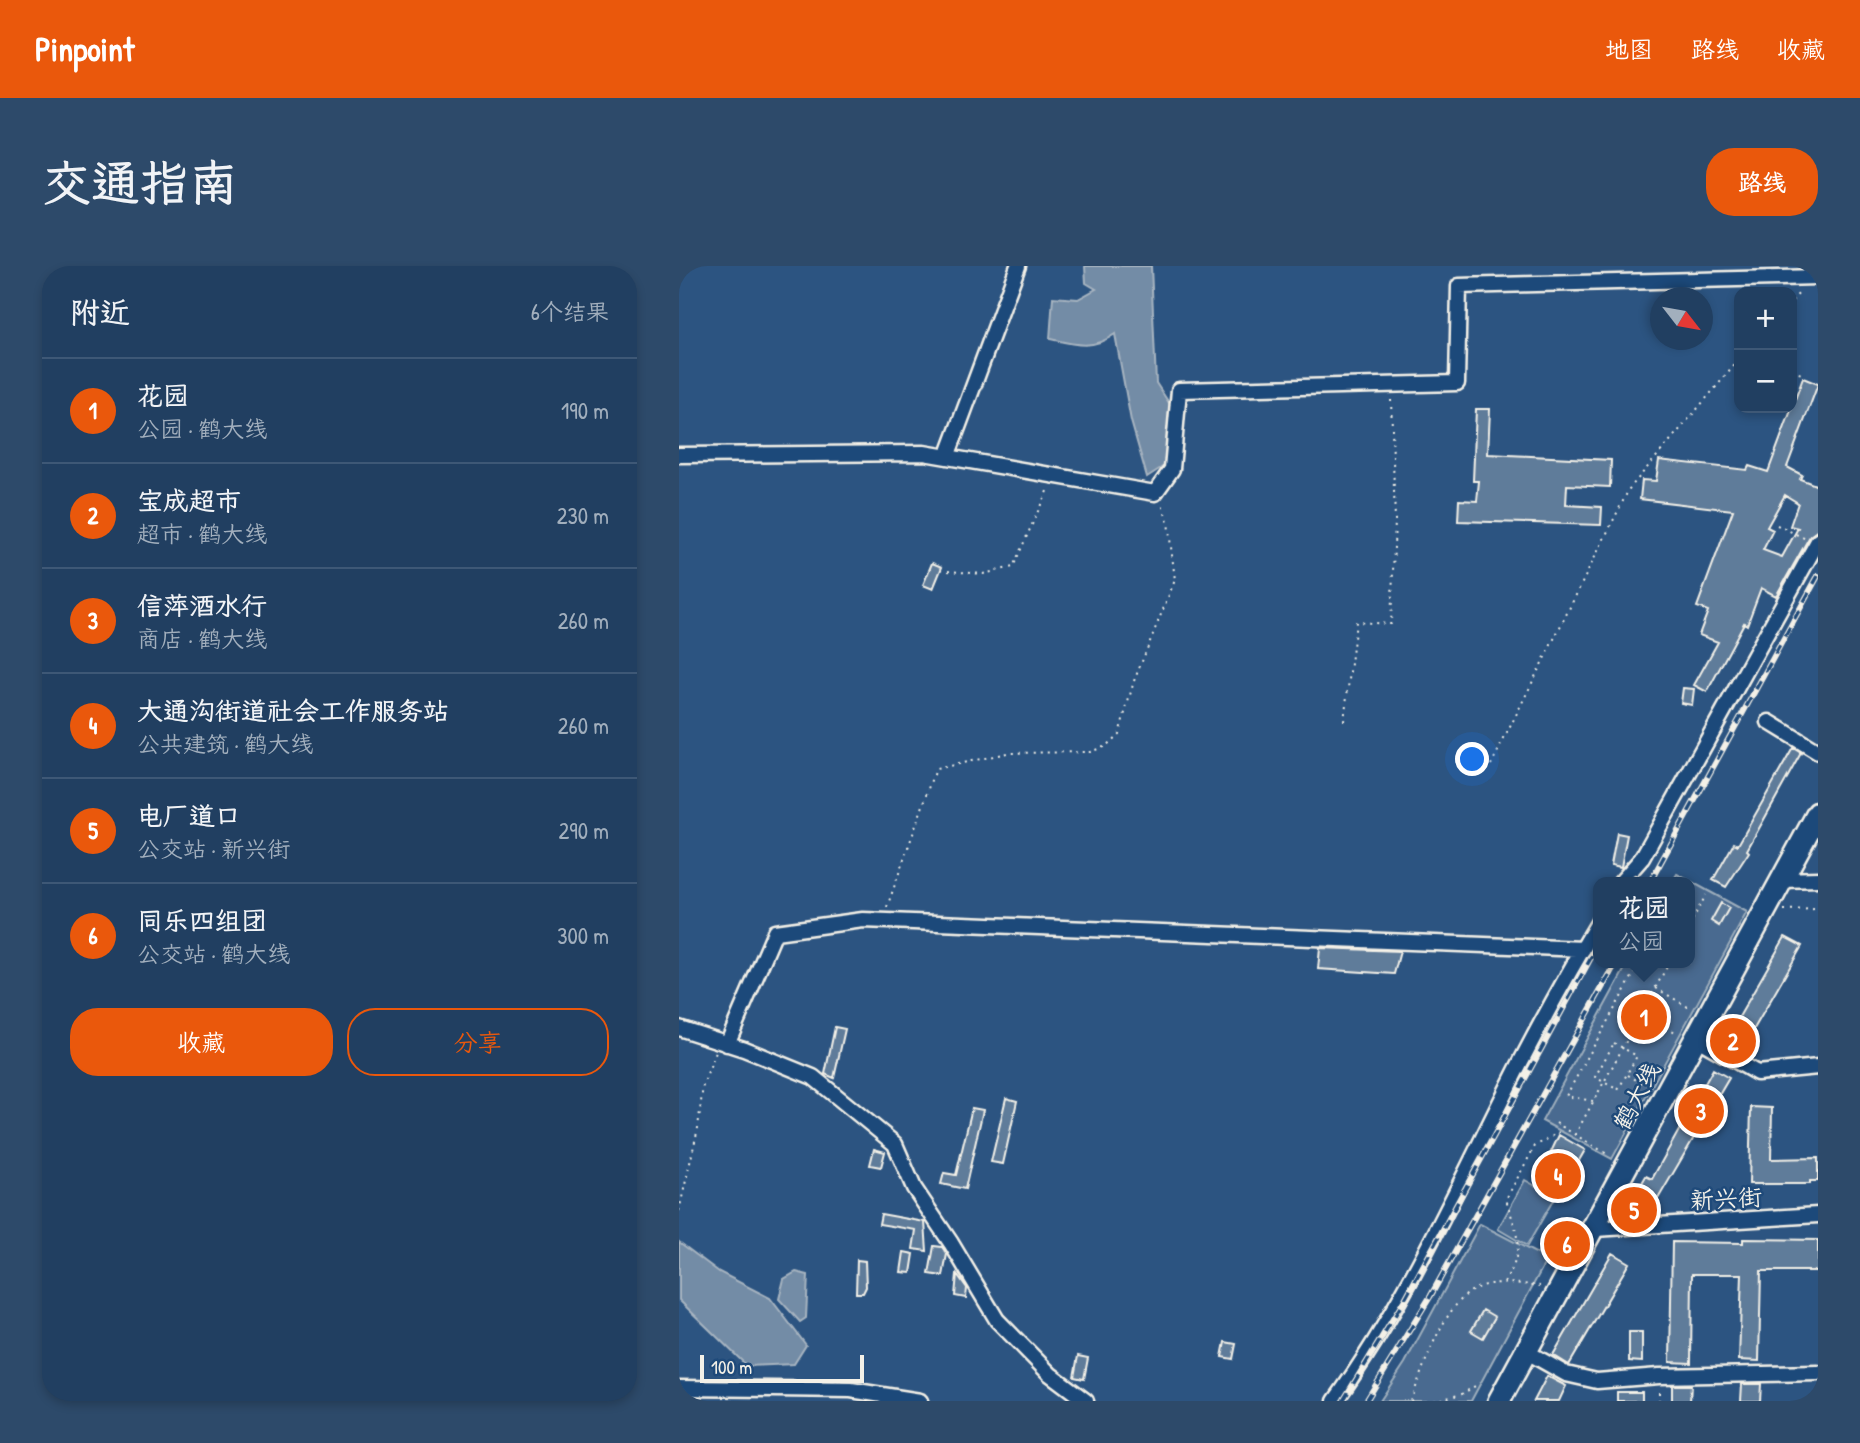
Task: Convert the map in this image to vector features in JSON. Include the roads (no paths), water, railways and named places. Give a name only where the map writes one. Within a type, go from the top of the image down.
[{"type":"highway","name":"鹤大线","points":[[1500,1401],[1818,813]]},
{"type":"street","points":[[947,457],[1018,266]]},
{"type":"street","points":[[679,455],[901,453],[947,457],[1155,493],[1172,469],[1179,390],[1457,383],[1459,286],[1818,277]]},
{"type":"street","points":[[1625,877],[1642,858],[1817,542]]},
{"type":"street","points":[[1769,722],[1818,752]]},
{"type":"street","points":[[1783,880],[1818,879]]},
{"type":"street","points":[[724,1042],[775,932],[863,920],[1583,948]]},
{"type":"street","points":[[1335,1401],[1361,1365],[1430,1246],[1519,1065],[1593,930]]},
{"type":"street","points":[[679,1028],[724,1042],[813,1077],[895,1144],[913,1188],[951,1243],[997,1320],[1049,1374],[1086,1401]]},
{"type":"street","points":[[1697,1039],[1756,1073],[1818,1067]]},
{"type":"street","name":"新兴街","points":[[1595,1229],[1818,1215]]},
{"type":"street","points":[[1527,1352],[1566,1374],[1597,1381],[1660,1376],[1818,1373]]},
{"type":"street","points":[[679,1388],[851,1390],[920,1401]]},
{"type":"railway","points":[[1653,877],[1818,576]]},
{"type":"railway","points":[[1343,1401],[1405,1299],[1593,954]]},
{"type":"railway","points":[[1366,1401],[1430,1297],[1613,968]]},
{"type":"place","name":"花园","points":[[1644,1017]]},
{"type":"place","name":"宝成超市","points":[[1733,1041]]},
{"type":"place","name":"信萍酒水行","points":[[1701,1111]]},
{"type":"place","name":"大通沟街道社会工作服务站","points":[[1558,1176]]},
{"type":"place","name":"电厂道口","points":[[1634,1210]]},
{"type":"place","name":"同乐四组团","points":[[1567,1244]]}]
